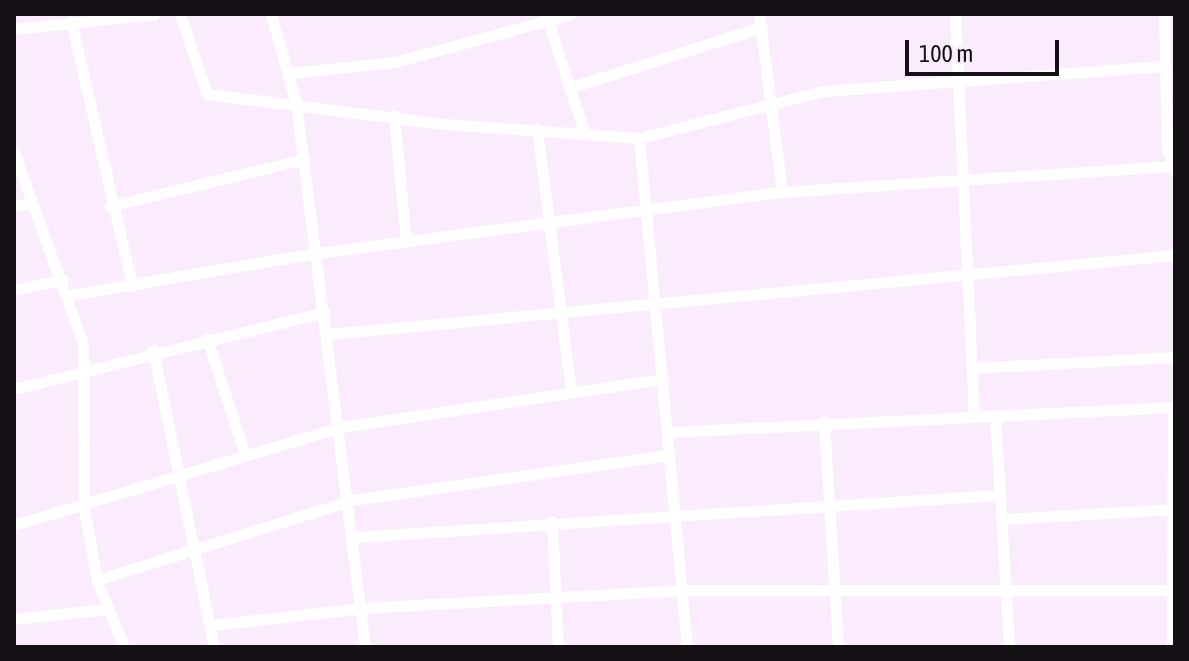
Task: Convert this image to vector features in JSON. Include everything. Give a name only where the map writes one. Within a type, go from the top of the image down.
[{"type":"street","points":[[14,29],[155,14]]},
{"type":"street","points":[[180,14],[207,94],[639,138],[773,100],[960,77],[1164,66]]},
{"type":"street","points":[[271,14],[296,103],[352,500],[365,647]]},
{"type":"street","points":[[290,73],[395,62],[547,17],[571,14]]},
{"type":"street","points":[[759,14],[773,100],[782,192]]},
{"type":"street","points":[[955,14],[968,175],[974,415]]},
{"type":"street","points":[[70,295],[317,253],[550,220],[782,192],[968,175],[1174,169],[1164,66],[1164,14]]},
{"type":"street","points":[[547,17],[584,131]]},
{"type":"street","points":[[71,21],[110,206],[132,286]]},
{"type":"street","points":[[572,87],[762,27]]},
{"type":"street","points":[[394,115],[406,242]]},
{"type":"street","points":[[537,129],[571,391]]},
{"type":"street","points":[[639,138],[687,647]]},
{"type":"street","points":[[14,152],[70,295],[82,368],[84,508],[97,580],[106,609],[124,647]]},
{"type":"street","points":[[110,206],[304,159]]},
{"type":"street","points":[[14,206],[32,203]]},
{"type":"street","points":[[329,334],[656,300],[1175,255]]},
{"type":"street","points":[[14,290],[63,279]]},
{"type":"street","points":[[14,389],[153,350],[325,312]]},
{"type":"street","points":[[207,338],[245,455]]},
{"type":"street","points":[[153,350],[212,625],[214,647]]},
{"type":"street","points":[[972,368],[1175,357]]},
{"type":"street","points":[[14,525],[84,508],[341,427],[664,379]]},
{"type":"street","points":[[669,432],[1174,407],[1172,647]]},
{"type":"street","points":[[995,415],[997,495],[1009,647]]},
{"type":"street","points":[[824,422],[838,647]]},
{"type":"street","points":[[97,580],[195,553],[352,500],[670,455]]},
{"type":"street","points":[[356,537],[552,521],[676,513],[830,509],[997,495]]},
{"type":"street","points":[[1001,519],[1172,509]]},
{"type":"street","points":[[552,521],[558,647]]},
{"type":"street","points":[[212,625],[363,608],[681,590],[1003,591],[1173,584]]},
{"type":"street","points":[[14,619],[106,609]]}]
